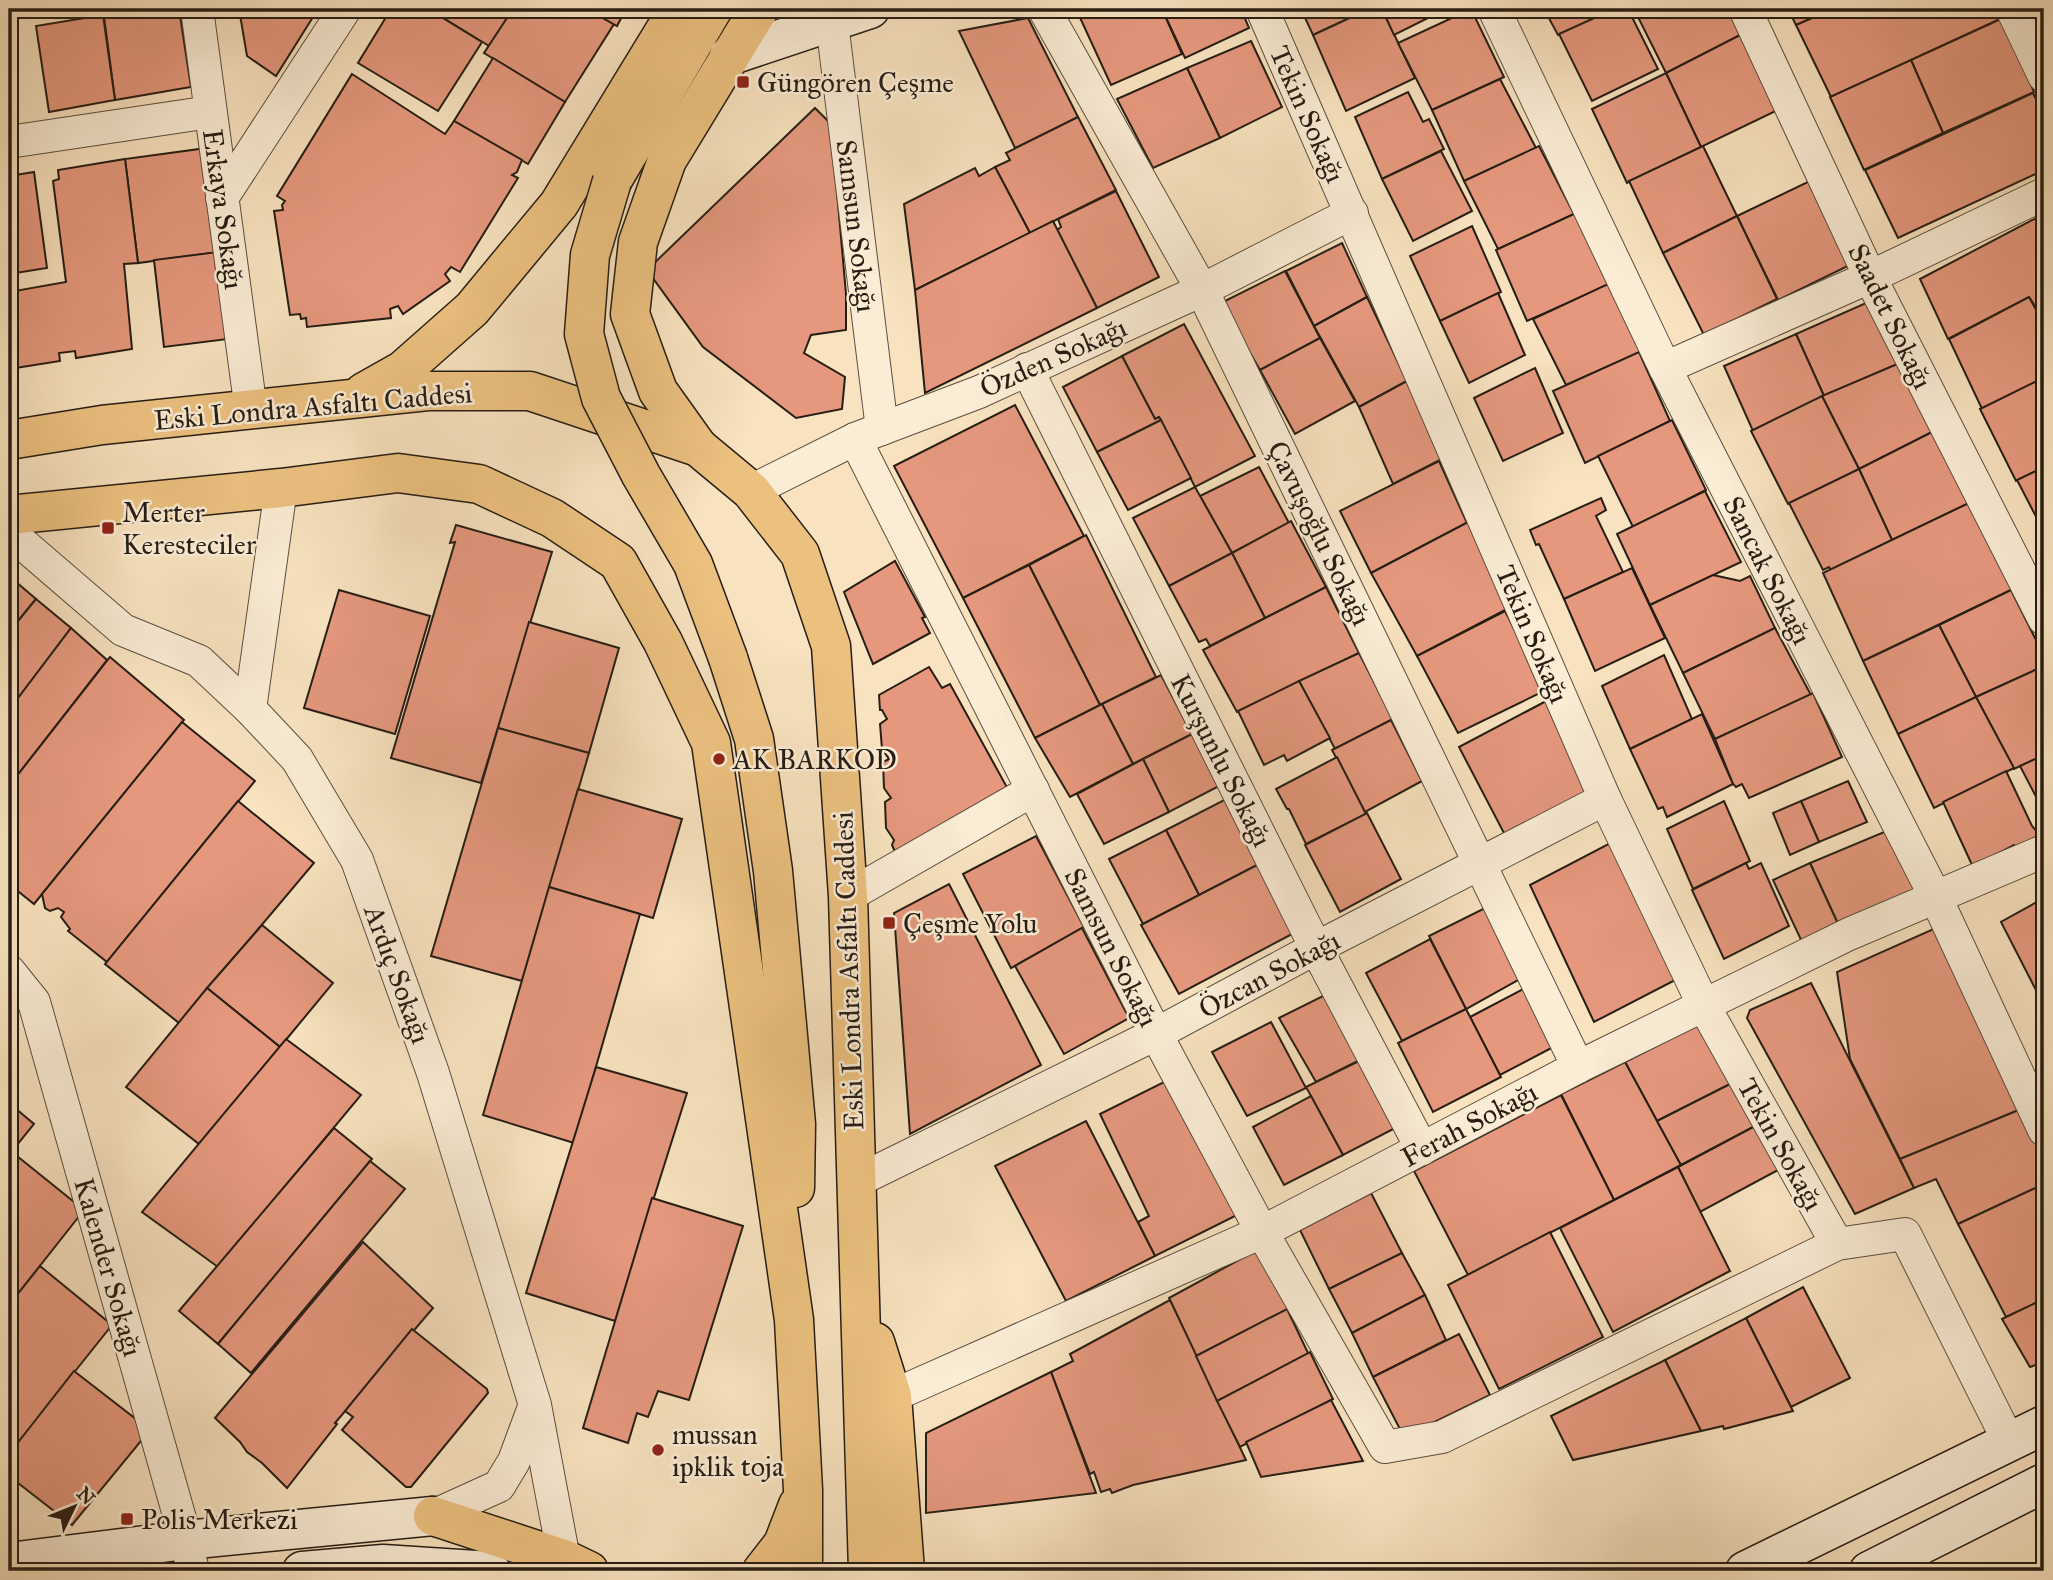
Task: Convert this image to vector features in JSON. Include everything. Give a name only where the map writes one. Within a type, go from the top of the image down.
[{"type":"main road","points":[[352,399],[403,370],[472,309],[559,204],[678,9]]},
{"type":"main road","points":[[713,9],[612,181],[590,255],[584,334],[601,398],[692,564],[728,658],[754,739],[773,871],[796,1124],[794,1320],[803,1490],[803,1571]]},
{"type":"main road","points":[[698,447],[658,391],[630,314],[638,242],[667,160],[759,9]]},
{"type":"main road","name":"Eski Londra Asfaltı Caddesi","points":[[9,440],[102,425],[428,391],[530,390],[698,447],[751,491],[800,554],[831,646],[848,896],[868,1571]]},
{"type":"main road","points":[[9,515],[281,488],[398,473],[479,484],[552,518],[618,562],[663,642],[711,744],[794,1320]]},
{"type":"main road","points":[[862,1302],[892,1396],[905,1571]]},
{"type":"main road","points":[[762,1571],[783,1544],[803,1490]]},
{"type":"main road","points":[[433,1516],[577,1565]]},
{"type":"street","name":"Erkaya Sokağı","points":[[197,9],[251,410]]},
{"type":"street","points":[[222,198],[345,9]]},
{"type":"street","points":[[729,57],[870,9]]},
{"type":"street","name":"Çavuşoğlu Sokağı","points":[[1044,9],[1202,290],[1577,1067]]},
{"type":"street","name":"Tekin Sokağı","points":[[1262,9],[1605,799],[1704,1006],[1837,1244]]},
{"type":"street","name":"Sancak Sokağı","points":[[1494,9],[1665,368],[1936,898],[2044,1130]]},
{"type":"street","name":"Saadet Sokağı","points":[[1745,9],[1870,277],[2044,620]]},
{"type":"street","points":[[2012,9],[2044,76]]},
{"type":"street","name":"Samsun Sokağı","points":[[832,23],[869,434],[1033,790],[1156,1034],[1262,1232],[1385,1447]]},
{"type":"street","points":[[9,142],[210,111]]},
{"type":"street","points":[[1665,368],[1870,277],[2044,194]]},
{"type":"street","name":"Özden Sokağı","points":[[751,491],[869,434],[979,392],[1202,290],[1352,213]]},
{"type":"street","name":"Kurşunlu Sokağı","points":[[1027,369],[1316,948],[1423,1149]]},
{"type":"street","points":[[250,709],[281,488]]},
{"type":"street","name":"Ardıç Sokağı","points":[[9,532],[122,630],[199,661],[250,709],[297,759],[357,860],[433,1073],[535,1405],[577,1565]]},
{"type":"street","points":[[848,896],[1033,790]]},
{"type":"street","name":"Özcan Sokağı","points":[[855,1182],[1156,1034],[1605,799]]},
{"type":"street","name":"Ferah Sokağı","points":[[892,1396],[1262,1232],[1577,1067],[1849,934],[2044,851]]},
{"type":"street","name":"Kalender Sokağı","points":[[9,971],[34,1002],[190,1556]]},
{"type":"street","name":"Tekin Sokağı","points":[[1385,1447],[1442,1437],[1837,1244],[1905,1234],[2009,1442]]},
{"type":"street","points":[[9,1562],[95,1562],[190,1556],[433,1516],[499,1486],[514,1461],[535,1405]]},
{"type":"street","points":[[1745,1571],[2044,1425]]},
{"type":"street","points":[[1869,1571],[2044,1483]]},
{"type":"street","points":[[302,1571],[383,1564],[491,1571]]},
{"type":"building","points":[[103,9],[179,9],[191,87],[115,100]]},
{"type":"building","points":[[239,9],[318,9],[276,76],[247,56]]},
{"type":"building","points":[[391,9],[428,9],[482,42],[438,111],[358,63]]},
{"type":"building","points":[[429,9],[513,9],[489,46]]},
{"type":"building","points":[[513,9],[588,9],[614,24],[565,102],[484,53]]},
{"type":"building","points":[[587,9],[626,9],[617,26]]},
{"type":"building","points":[[1076,9],[1162,9],[1182,54],[1111,85]]},
{"type":"building","points":[[1162,9],[1241,9],[1249,28],[1185,58]]},
{"type":"building","points":[[1301,9],[1369,9],[1313,35]]},
{"type":"building","points":[[1369,9],[1382,9],[1415,78],[1346,111],[1313,35]]},
{"type":"building","points":[[1382,9],[1446,9],[1394,35]]},
{"type":"building","points":[[1471,9],[1504,77],[1432,110],[1398,43]]},
{"type":"building","points":[[1544,9],[1615,9],[1558,35]]},
{"type":"building","points":[[1614,9],[1628,9],[1658,69],[1592,101],[1559,34]]},
{"type":"building","points":[[1634,9],[1732,9],[1744,33],[1666,73]]},
{"type":"building","points":[[1788,9],[1833,9],[1796,25]]},
{"type":"building","points":[[1833,9],[1998,9],[2002,18],[1831,97],[1796,25]]},
{"type":"building","points":[[103,15],[115,100],[49,112],[36,26]]},
{"type":"building","points":[[1028,18],[1078,117],[1015,148],[959,31]]},
{"type":"building","points":[[2003,18],[2034,92],[1943,133],[1911,60]]},
{"type":"building","points":[[1744,33],[1782,108],[1701,147],[1666,73]]},
{"type":"building","points":[[1251,41],[1282,107],[1220,138],[1187,68]]},
{"type":"building","points":[[9,45],[18,118],[9,120]]},
{"type":"building","points":[[493,58],[565,102],[528,164],[454,121]]},
{"type":"building","points":[[1911,60],[1943,133],[1864,170],[1830,97]]},
{"type":"building","points":[[1187,68],[1220,138],[1153,168],[1117,99]]},
{"type":"building","points":[[1666,73],[1701,147],[1627,183],[1592,109]]},
{"type":"building","points":[[352,74],[445,134],[454,121],[522,160],[517,172],[512,175],[518,178],[460,272],[451,267],[445,274],[450,281],[403,314],[398,306],[390,309],[391,318],[307,327],[306,318],[301,319],[300,314],[290,315],[274,211],[283,210],[285,201],[277,196]]},
{"type":"building","points":[[1500,79],[1536,148],[1464,181],[1432,110]]},
{"type":"building","points":[[1408,92],[1423,122],[1429,119],[1444,149],[1382,179],[1355,117]]},
{"type":"building","points":[[2033,93],[2044,116],[2044,170],[1898,238],[1865,170]]},
{"type":"building","points":[[815,108],[831,124],[846,294],[846,330],[811,335],[804,353],[845,377],[842,409],[796,418],[703,347],[647,270]]},
{"type":"building","points":[[1078,117],[1116,190],[1030,233],[995,167],[1010,160],[1006,153]]},
{"type":"building","points":[[1539,146],[1574,214],[1498,249],[1464,181]]},
{"type":"building","points":[[1703,146],[1737,216],[1663,253],[1629,181]]},
{"type":"building","points":[[207,148],[219,252],[138,263],[125,159]]},
{"type":"building","points":[[1441,151],[1472,211],[1413,241],[1382,179]]},
{"type":"building","points":[[125,159],[138,263],[124,264],[132,349],[76,358],[75,351],[59,353],[60,361],[9,369],[9,292],[66,282],[53,181],[59,179],[58,170]]},
{"type":"building","points":[[995,167],[1030,233],[915,290],[904,204],[975,168],[979,176]]},
{"type":"building","points":[[34,172],[47,268],[9,274],[9,176]]},
{"type":"building","points":[[1816,178],[1858,261],[1778,300],[1737,216]]},
{"type":"building","points":[[1116,191],[1159,277],[1097,308],[1057,230],[1061,227],[1058,219]]},
{"type":"building","points":[[1576,213],[1611,284],[1527,321],[1496,250]]},
{"type":"building","points":[[2044,214],[2044,305],[2037,309],[2029,297],[1948,339],[1920,279]]},
{"type":"building","points":[[1737,216],[1777,299],[1704,335],[1663,253]]},
{"type":"building","points":[[1053,221],[1097,308],[925,393],[915,290]]},
{"type":"building","points":[[1472,226],[1501,292],[1440,321],[1410,256]]},
{"type":"building","points":[[1342,243],[1367,297],[1314,326],[1286,271]]},
{"type":"building","points":[[218,252],[228,339],[164,347],[154,260]]},
{"type":"building","points":[[1285,271],[1320,338],[1260,370],[1221,303]]},
{"type":"building","points":[[1608,284],[1641,352],[1566,385],[1533,319]]},
{"type":"building","points":[[1498,293],[1525,355],[1469,383],[1440,321]]},
{"type":"building","points":[[1367,297],[1407,381],[1359,407],[1314,326]]},
{"type":"building","points":[[2029,297],[2044,324],[2044,378],[1982,409],[1949,339]]},
{"type":"building","points":[[1875,299],[1902,362],[1824,396],[1796,334]]},
{"type":"building","points":[[1184,324],[1255,456],[1195,487],[1159,417],[1155,419],[1122,356]]},
{"type":"building","points":[[1796,334],[1824,396],[1753,431],[1724,366]]},
{"type":"building","points":[[1320,338],[1355,401],[1295,434],[1260,370]]},
{"type":"building","points":[[1639,352],[1670,421],[1585,463],[1553,391]]},
{"type":"building","points":[[1122,356],[1155,419],[1159,417],[1161,420],[1097,452],[1063,387]]},
{"type":"building","points":[[1902,362],[1934,431],[1859,469],[1822,396]]},
{"type":"building","points":[[1535,368],[1563,433],[1503,461],[1474,398]]},
{"type":"building","points":[[2043,378],[2044,467],[2016,481],[1980,409]]},
{"type":"building","points":[[1407,381],[1442,459],[1393,484],[1359,407]]},
{"type":"building","points":[[1822,396],[1859,469],[1788,504],[1751,431]]},
{"type":"building","points":[[1015,405],[1084,536],[963,598],[894,466]]},
{"type":"building","points":[[1161,420],[1191,478],[1128,510],[1097,452]]},
{"type":"building","points":[[1672,420],[1706,490],[1633,527],[1598,456]]},
{"type":"building","points":[[1934,431],[1969,503],[1892,540],[1859,469]]},
{"type":"building","points":[[1439,461],[1467,523],[1371,573],[1340,511]]},
{"type":"building","points":[[1259,467],[1289,523],[1232,553],[1200,496]]},
{"type":"building","points":[[2044,467],[2044,532],[2017,480]]},
{"type":"building","points":[[1859,469],[1892,540],[1831,570],[1829,567],[1823,570],[1789,503]]},
{"type":"building","points":[[1195,487],[1232,553],[1169,586],[1133,518]]},
{"type":"building","points":[[1705,491],[1741,562],[1650,605],[1617,534]]},
{"type":"building","points":[[1601,498],[1606,510],[1596,516],[1623,572],[1564,599],[1530,530]]},
{"type":"building","points":[[1971,502],[2013,589],[1863,661],[1823,573]]},
{"type":"building","points":[[1291,521],[1326,587],[1265,618],[1232,553]]},
{"type":"building","points":[[1470,521],[1509,608],[1417,656],[1371,573]]},
{"type":"building","points":[[456,525],[552,552],[481,783],[391,758],[455,542],[450,543]]},
{"type":"building","points":[[1086,535],[1156,677],[1100,705],[1029,565]]},
{"type":"building","points":[[1232,553],[1265,618],[1210,646],[1206,639],[1199,642],[1169,586]]},
{"type":"building","points":[[895,561],[925,617],[922,618],[930,633],[873,664],[844,592]]},
{"type":"building","points":[[1029,565],[1100,705],[1035,738],[963,598]]},
{"type":"building","points":[[1632,568],[1665,638],[1595,671],[1564,599]]},
{"type":"building","points":[[1713,575],[1740,581],[1750,576],[1775,628],[1683,673],[1650,605]]},
{"type":"building","points":[[9,576],[36,599],[9,632]]},
{"type":"building","points":[[1326,587],[1359,653],[1237,712],[1203,650]]},
{"type":"building","points":[[339,590],[430,616],[395,734],[304,708]]},
{"type":"building","points":[[2011,590],[2044,656],[2044,666],[1976,697],[1939,625]]},
{"type":"building","points":[[36,599],[71,628],[9,710],[9,632]]},
{"type":"building","points":[[1505,611],[1546,690],[1458,733],[1417,656]]},
{"type":"building","points":[[529,622],[619,648],[589,753],[498,728]]},
{"type":"building","points":[[1939,625],[1976,697],[1898,734],[1863,661]]},
{"type":"building","points":[[71,628],[107,660],[9,786],[9,710]]},
{"type":"building","points":[[1775,628],[1811,695],[1715,739],[1683,673]]},
{"type":"building","points":[[1359,653],[1393,719],[1335,749],[1299,681]]},
{"type":"building","points":[[1664,655],[1692,719],[1630,749],[1602,686]]},
{"type":"building","points":[[110,657],[184,720],[34,904],[9,884],[9,786]]},
{"type":"building","points":[[2044,666],[2044,755],[2014,769],[1976,697]]},
{"type":"building","points":[[929,667],[942,688],[950,684],[1009,791],[895,852],[892,845],[894,840],[886,828],[885,802],[891,798],[884,788],[883,762],[889,759],[882,749],[880,724],[887,719],[880,710],[879,695]]},
{"type":"building","points":[[1161,675],[1192,734],[1133,764],[1102,704]]},
{"type":"building","points":[[1299,681],[1330,738],[1287,761],[1284,755],[1264,765],[1238,711]]},
{"type":"building","points":[[1813,693],[1842,757],[1749,798],[1742,784],[1736,787],[1733,784],[1715,739]]},
{"type":"building","points":[[1976,697],[2014,768],[1934,808],[1898,734]]},
{"type":"building","points":[[1552,698],[1594,790],[1506,837],[1459,747]]},
{"type":"building","points":[[1102,704],[1133,764],[1070,797],[1035,738]]},
{"type":"building","points":[[1702,714],[1733,784],[1667,817],[1663,807],[1658,809],[1630,749]]},
{"type":"building","points":[[1391,720],[1422,781],[1365,812],[1332,750]]},
{"type":"building","points":[[182,722],[255,781],[107,962],[68,931],[70,929],[61,917],[64,912],[58,908],[50,911],[45,908],[42,894]]},
{"type":"building","points":[[498,728],[589,753],[522,981],[431,956]]},
{"type":"building","points":[[1192,734],[1219,786],[1169,812],[1143,759]]},
{"type":"building","points":[[2044,755],[2044,812],[2020,766]]},
{"type":"building","points":[[1337,757],[1366,814],[1306,844],[1276,789]]},
{"type":"building","points":[[1143,759],[1169,812],[1104,844],[1077,794]]},
{"type":"building","points":[[2006,771],[2032,826],[2039,834],[1973,867],[1943,802]]},
{"type":"building","points":[[1848,781],[1867,822],[1819,842],[1801,801]]},
{"type":"building","points":[[578,789],[682,819],[653,918],[549,887]]},
{"type":"building","points":[[1228,798],[1259,864],[1199,895],[1166,830]]},
{"type":"building","points":[[238,801],[314,863],[179,1023],[105,964]]},
{"type":"building","points":[[1724,801],[1750,861],[1693,889],[1667,829]]},
{"type":"building","points":[[1801,801],[1819,842],[1790,855],[1773,813]]},
{"type":"building","points":[[1367,813],[1401,879],[1340,912],[1305,845]]},
{"type":"building","points":[[1166,830],[1199,895],[1143,924],[1109,859]]},
{"type":"building","points":[[1889,830],[1920,892],[1839,926],[1810,863]]},
{"type":"building","points":[[1036,836],[1084,927],[1011,968],[963,874]]},
{"type":"building","points":[[1618,839],[1681,977],[1594,1022],[1530,885]]},
{"type":"building","points":[[1746,863],[1749,869],[1761,863],[1789,926],[1724,959],[1692,890]]},
{"type":"building","points":[[1810,863],[1839,926],[1802,942],[1773,880]]},
{"type":"building","points":[[1259,864],[1294,933],[1179,994],[1141,925]]},
{"type":"building","points":[[949,884],[1041,1065],[910,1134],[894,913]]},
{"type":"building","points":[[549,887],[640,914],[574,1143],[483,1115]]},
{"type":"building","points":[[2044,898],[2044,993],[2039,996],[2001,922]]},
{"type":"building","points":[[1491,905],[1527,975],[1466,1009],[1429,936]]},
{"type":"building","points":[[262,925],[333,983],[280,1047],[207,988]]},
{"type":"building","points":[[1938,927],[2026,1107],[1900,1159],[1850,1059],[1837,972]]},
{"type":"building","points":[[1082,928],[1129,1018],[1064,1054],[1015,966]]},
{"type":"building","points":[[1430,939],[1466,1009],[1402,1041],[1366,973]]},
{"type":"building","points":[[1811,983],[1914,1188],[1855,1214],[1747,1018],[1750,1010]]},
{"type":"building","points":[[1529,986],[1559,1044],[1500,1075],[1470,1017]]},
{"type":"building","points":[[207,988],[280,1047],[199,1144],[126,1087]]},
{"type":"building","points":[[1329,993],[1366,1057],[1316,1082],[1279,1018]]},
{"type":"building","points":[[1466,1009],[1501,1077],[1433,1112],[1398,1043]]},
{"type":"building","points":[[1271,1022],[1306,1088],[1247,1116],[1212,1052]]},
{"type":"building","points":[[1703,1022],[1734,1082],[1657,1121],[1625,1062]]},
{"type":"building","points":[[286,1039],[361,1095],[218,1267],[142,1212]]},
{"type":"building","points":[[1365,1058],[1401,1125],[1343,1155],[1306,1087]]},
{"type":"building","points":[[1625,1062],[1681,1165],[1614,1200],[1561,1094]]},
{"type":"building","points":[[596,1067],[687,1093],[615,1321],[526,1293]]},
{"type":"building","points":[[1168,1080],[1237,1215],[1155,1256],[1138,1222],[1149,1216],[1100,1114]]},
{"type":"building","points":[[1736,1081],[1757,1125],[1681,1165],[1657,1121]]},
{"type":"building","points":[[1561,1095],[1614,1200],[1468,1275],[1414,1171]]},
{"type":"building","points":[[1311,1096],[1343,1155],[1284,1185],[1253,1127]]},
{"type":"building","points":[[9,1103],[34,1124],[9,1155]]},
{"type":"building","points":[[2026,1107],[2044,1144],[2044,1184],[1958,1224],[1936,1179],[1914,1188],[1900,1159]]},
{"type":"building","points":[[1086,1121],[1155,1256],[1066,1301],[995,1166]]},
{"type":"building","points":[[1757,1125],[1778,1170],[1700,1212],[1678,1167]]},
{"type":"building","points":[[334,1128],[372,1159],[218,1344],[179,1311]]},
{"type":"building","points":[[12,1152],[84,1210],[9,1305],[9,1155]]},
{"type":"building","points":[[370,1161],[405,1189],[251,1373],[218,1344]]},
{"type":"building","points":[[1678,1167],[1730,1271],[1613,1332],[1560,1228]]},
{"type":"building","points":[[2044,1184],[2044,1299],[2006,1317],[1958,1224]]},
{"type":"building","points":[[1371,1193],[1402,1253],[1329,1289],[1300,1230]]},
{"type":"building","points":[[652,1198],[743,1226],[689,1400],[658,1391],[648,1417],[637,1413],[628,1443],[583,1428]]},
{"type":"building","points":[[1550,1232],[1603,1337],[1499,1389],[1448,1285]]},
{"type":"building","points":[[363,1242],[433,1308],[335,1423],[337,1424],[287,1488],[215,1418]]},
{"type":"building","points":[[1259,1249],[1288,1309],[1196,1356],[1169,1298]]},
{"type":"building","points":[[1402,1253],[1425,1295],[1352,1333],[1329,1289]]},
{"type":"building","points":[[40,1266],[112,1325],[9,1454],[9,1305]]},
{"type":"building","points":[[1803,1287],[1850,1378],[1791,1407],[1746,1318]]},
{"type":"building","points":[[1425,1295],[1446,1340],[1373,1377],[1352,1333]]},
{"type":"building","points":[[2044,1299],[2044,1362],[2030,1367],[2002,1319]]},
{"type":"building","points":[[1170,1300],[1246,1460],[1133,1485],[1112,1493],[1110,1489],[1101,1492],[1094,1472],[1090,1474],[1051,1372],[1073,1361],[1070,1354]]},
{"type":"building","points":[[1287,1309],[1309,1355],[1217,1401],[1196,1356]]},
{"type":"building","points":[[1746,1318],[1793,1411],[1724,1429],[1723,1426],[1701,1431],[1665,1360]]},
{"type":"building","points":[[412,1329],[487,1389],[488,1393],[411,1487],[406,1487],[342,1430],[353,1417],[345,1411]]},
{"type":"building","points":[[1459,1334],[1490,1395],[1404,1437],[1373,1377]]},
{"type":"building","points":[[1310,1352],[1333,1399],[1240,1447],[1217,1401]]},
{"type":"building","points":[[1665,1360],[1701,1431],[1573,1460],[1551,1416]]},
{"type":"building","points":[[74,1371],[150,1430],[72,1525],[9,1476],[9,1454]]},
{"type":"building","points":[[1051,1372],[1096,1493],[926,1513],[926,1433]]},
{"type":"building","points":[[1331,1400],[1363,1461],[1261,1477],[1246,1442]]},
{"type":"place","name":"Güngören Çeşme","points":[[743,82]]},
{"type":"place","name":"Merter Keresteciler","points":[[108,528]]},
{"type":"place","name":"AK BARKOD","points":[[719,759]]},
{"type":"place","name":"Çeşme Yolu","points":[[889,923]]},
{"type":"place","name":"mussan ipklik toja","points":[[658,1450]]},
{"type":"place","name":"Polis Merkezi","points":[[127,1519]]}]
